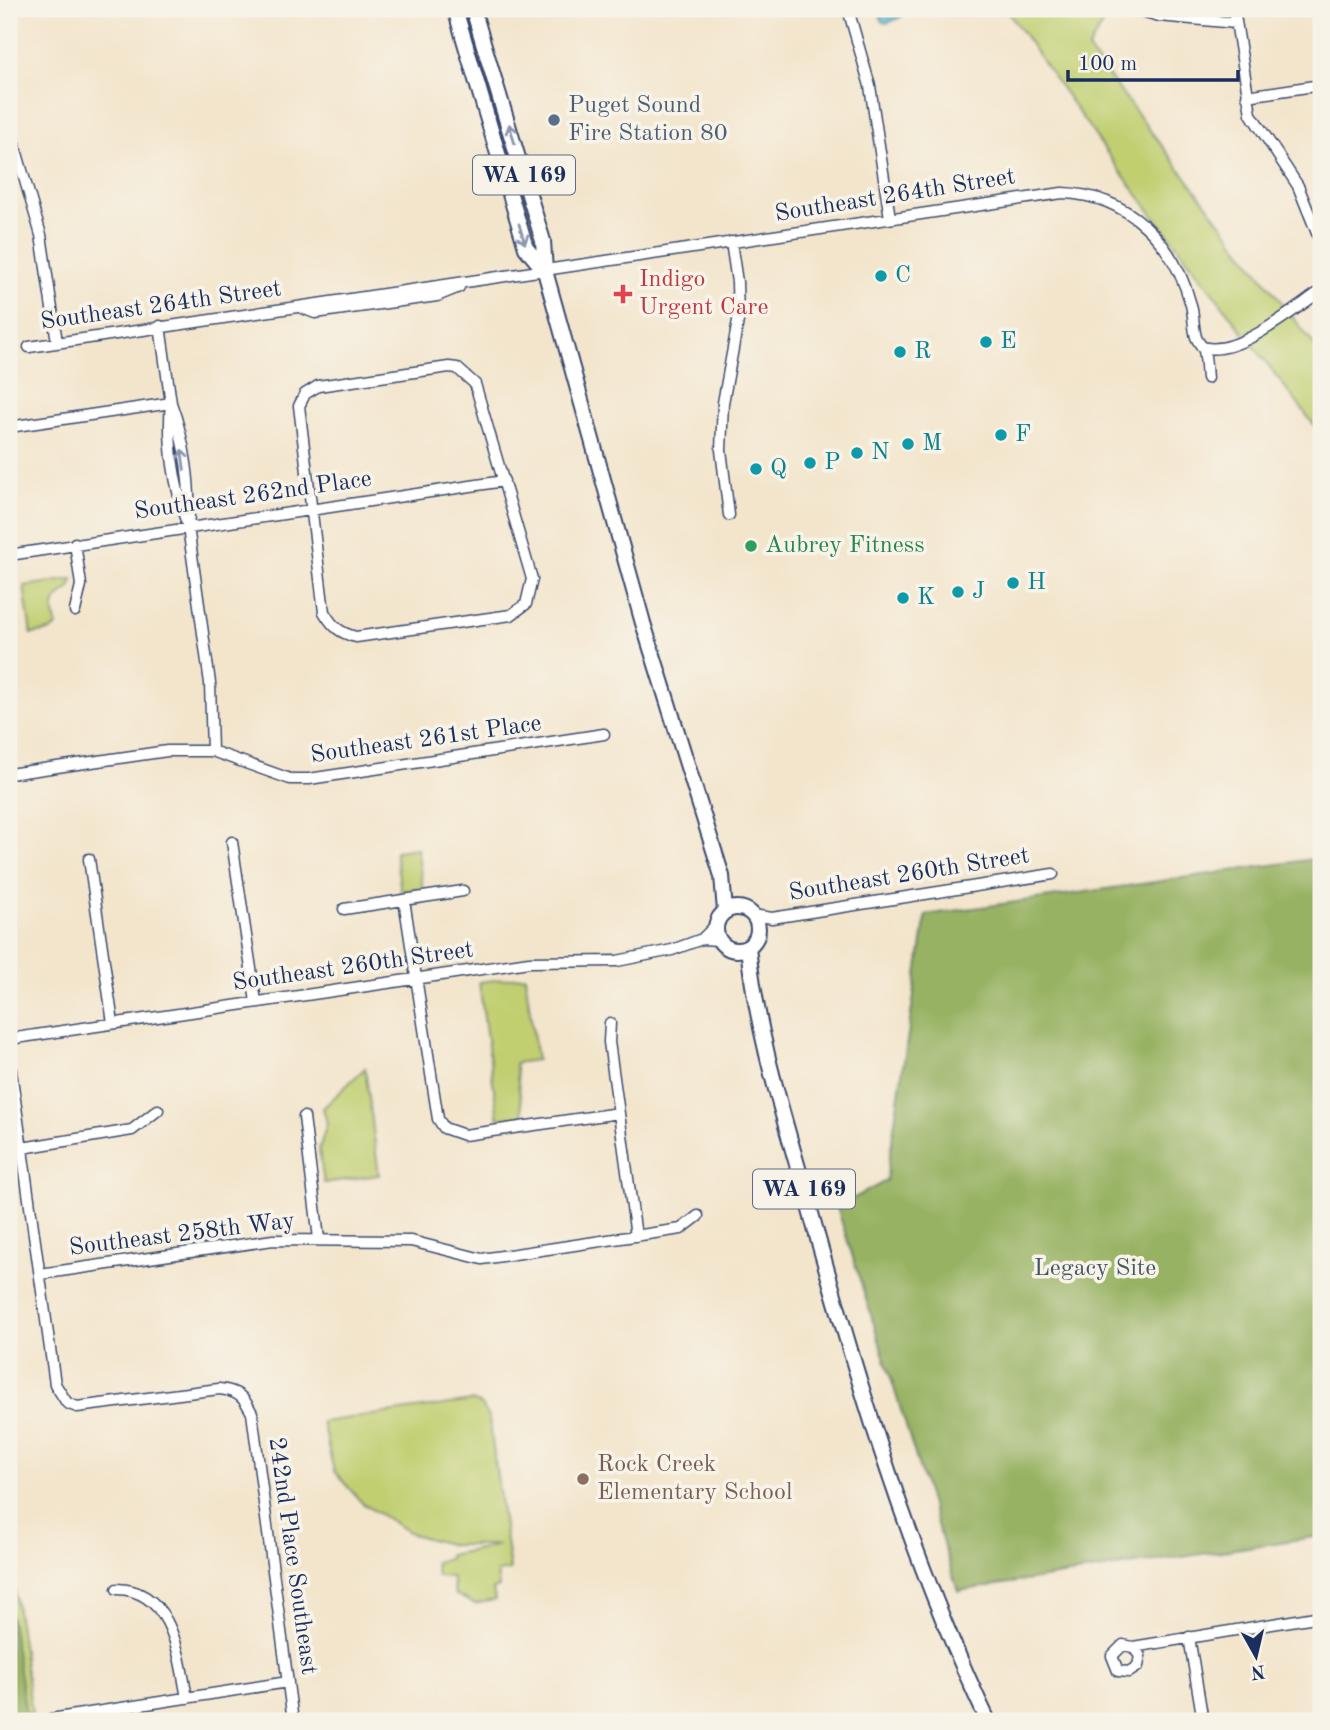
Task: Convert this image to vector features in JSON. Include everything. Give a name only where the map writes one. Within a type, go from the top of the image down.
[{"type":"main road","name":"WA 169","points":[[455,9],[526,248],[545,271]]},
{"type":"main road","name":"WA 169","points":[[471,10],[543,241],[545,271],[643,623],[731,909]]},
{"type":"main road","points":[[731,909],[755,920],[756,938],[742,948],[719,940],[716,925],[731,909]]},
{"type":"main road","name":"WA 169","points":[[742,948],[779,1099],[829,1278],[892,1485],[954,1650],[988,1721]]},
{"type":"street","points":[[848,9],[870,86],[890,218]]},
{"type":"street","points":[[1133,9],[1159,16],[1236,23]]},
{"type":"street","points":[[1234,9],[1247,96],[1257,126],[1291,173],[1321,243]]},
{"type":"street","points":[[1247,96],[1321,85]]},
{"type":"street","points":[[9,125],[41,235],[57,342]]},
{"type":"street","name":"Southeast 264th Street","points":[[29,347],[1062,193],[1082,194],[1107,201],[1128,211],[1152,230],[1168,251],[1190,300],[1196,339],[1203,347],[1207,378]]},
{"type":"street","points":[[729,515],[721,450],[723,403],[737,321],[737,282],[731,242]]},
{"type":"street","points":[[1203,347],[1220,349],[1247,340],[1321,292]]},
{"type":"street","points":[[160,326],[190,505],[188,527],[210,684],[212,751]]},
{"type":"street","points":[[457,368],[475,383],[504,481],[532,579],[526,604],[511,615],[356,637],[338,630],[324,612],[310,509],[298,420],[299,406],[306,394],[318,386],[457,368]]},
{"type":"street","points":[[9,428],[171,403]]},
{"type":"street","name":"Southeast 262nd Place","points":[[9,555],[75,543],[504,481]]},
{"type":"street","points":[[75,543],[81,585],[75,611]]},
{"type":"street","name":"Southeast 261st Place","points":[[9,774],[167,751],[212,751],[277,776],[309,779],[604,734]]},
{"type":"street","points":[[232,842],[256,1002]]},
{"type":"street","points":[[89,859],[113,1023]]},
{"type":"street","name":"Southeast 260th Street","points":[[755,920],[1053,874]]},
{"type":"street","points":[[344,909],[463,891]]},
{"type":"street","points":[[404,900],[438,1119],[447,1129],[464,1135],[619,1113]]},
{"type":"street","name":"Southeast 260th Street","points":[[702,939],[716,925]]},
{"type":"street","name":"Southeast 260th Street","points":[[9,1039],[529,962],[590,963],[626,960],[702,939],[719,940]]},
{"type":"street","points":[[611,1023],[609,1042],[636,1236]]},
{"type":"street","points":[[9,1057],[40,1274]]},
{"type":"street","points":[[22,1148],[132,1130],[158,1110]]},
{"type":"street","points":[[303,1117],[319,1239]]},
{"type":"street","name":"Southeast 258th Way","points":[[40,1274],[273,1240],[411,1241],[482,1259],[681,1229],[698,1216]]},
{"type":"street","name":"242nd Place Southeast","points":[[40,1274],[55,1384],[67,1403],[77,1407],[219,1389],[233,1391],[245,1398],[252,1413],[293,1721]]},
{"type":"street","points":[[117,1589],[136,1591],[159,1609],[177,1648],[187,1698]]},
{"type":"street","points":[[1133,1647],[1321,1616]]},
{"type":"street","points":[[1189,1637],[1203,1721]]},
{"type":"street","points":[[51,1719],[288,1682]]},
{"type":"green space","points":[[1006,9],[1099,9],[1108,14],[1088,49],[1321,354],[1321,434],[1119,170]]},
{"type":"green space","points":[[73,579],[70,588],[60,595],[55,604],[57,626],[50,631],[31,634],[24,586]]},
{"type":"green space","points":[[417,848],[423,888],[401,891],[395,851]]},
{"type":"green space","name":"Legacy Site","points":[[1321,858],[1321,1536],[958,1591],[837,1207],[886,1181],[926,915]]},
{"type":"green space","points":[[525,976],[537,1060],[515,1063],[523,1115],[498,1118],[479,982]]},
{"type":"green space","points":[[365,1068],[379,1175],[324,1183],[319,1150],[327,1123],[323,1108]]},
{"type":"green space","points":[[472,1401],[482,1405],[489,1419],[510,1570],[497,1572],[499,1587],[493,1589],[495,1600],[474,1604],[455,1594],[452,1577],[437,1576],[435,1562],[449,1559],[449,1555],[500,1545],[452,1545],[412,1534],[362,1503],[334,1471],[322,1422]]},
{"type":"green space","points":[[9,1553],[33,1721],[9,1721]]},
{"type":"green space","points":[[9,1607],[27,1721],[9,1721]]},
{"type":"water","points":[[879,9],[900,9],[901,17],[888,23],[882,22]]},
{"type":"place","name":"Puget Sound Fire Station 80","points":[[554,120]]},
{"type":"place","name":"C","points":[[881,276]]},
{"type":"place","name":"Indigo Urgent Care","points":[[623,294]]},
{"type":"place","name":"E","points":[[986,342]]},
{"type":"place","name":"R","points":[[900,352]]},
{"type":"place","name":"F","points":[[1001,435]]},
{"type":"place","name":"M","points":[[908,444]]},
{"type":"place","name":"N","points":[[857,453]]},
{"type":"place","name":"P","points":[[810,463]]},
{"type":"place","name":"Q","points":[[756,469]]},
{"type":"place","name":"Aubrey Fitness","points":[[751,546]]},
{"type":"place","name":"H","points":[[1013,583]]},
{"type":"place","name":"J","points":[[958,592]]},
{"type":"place","name":"K","points":[[903,598]]},
{"type":"place","name":"Rock Creek Elementary School","points":[[583,1479]]}]
